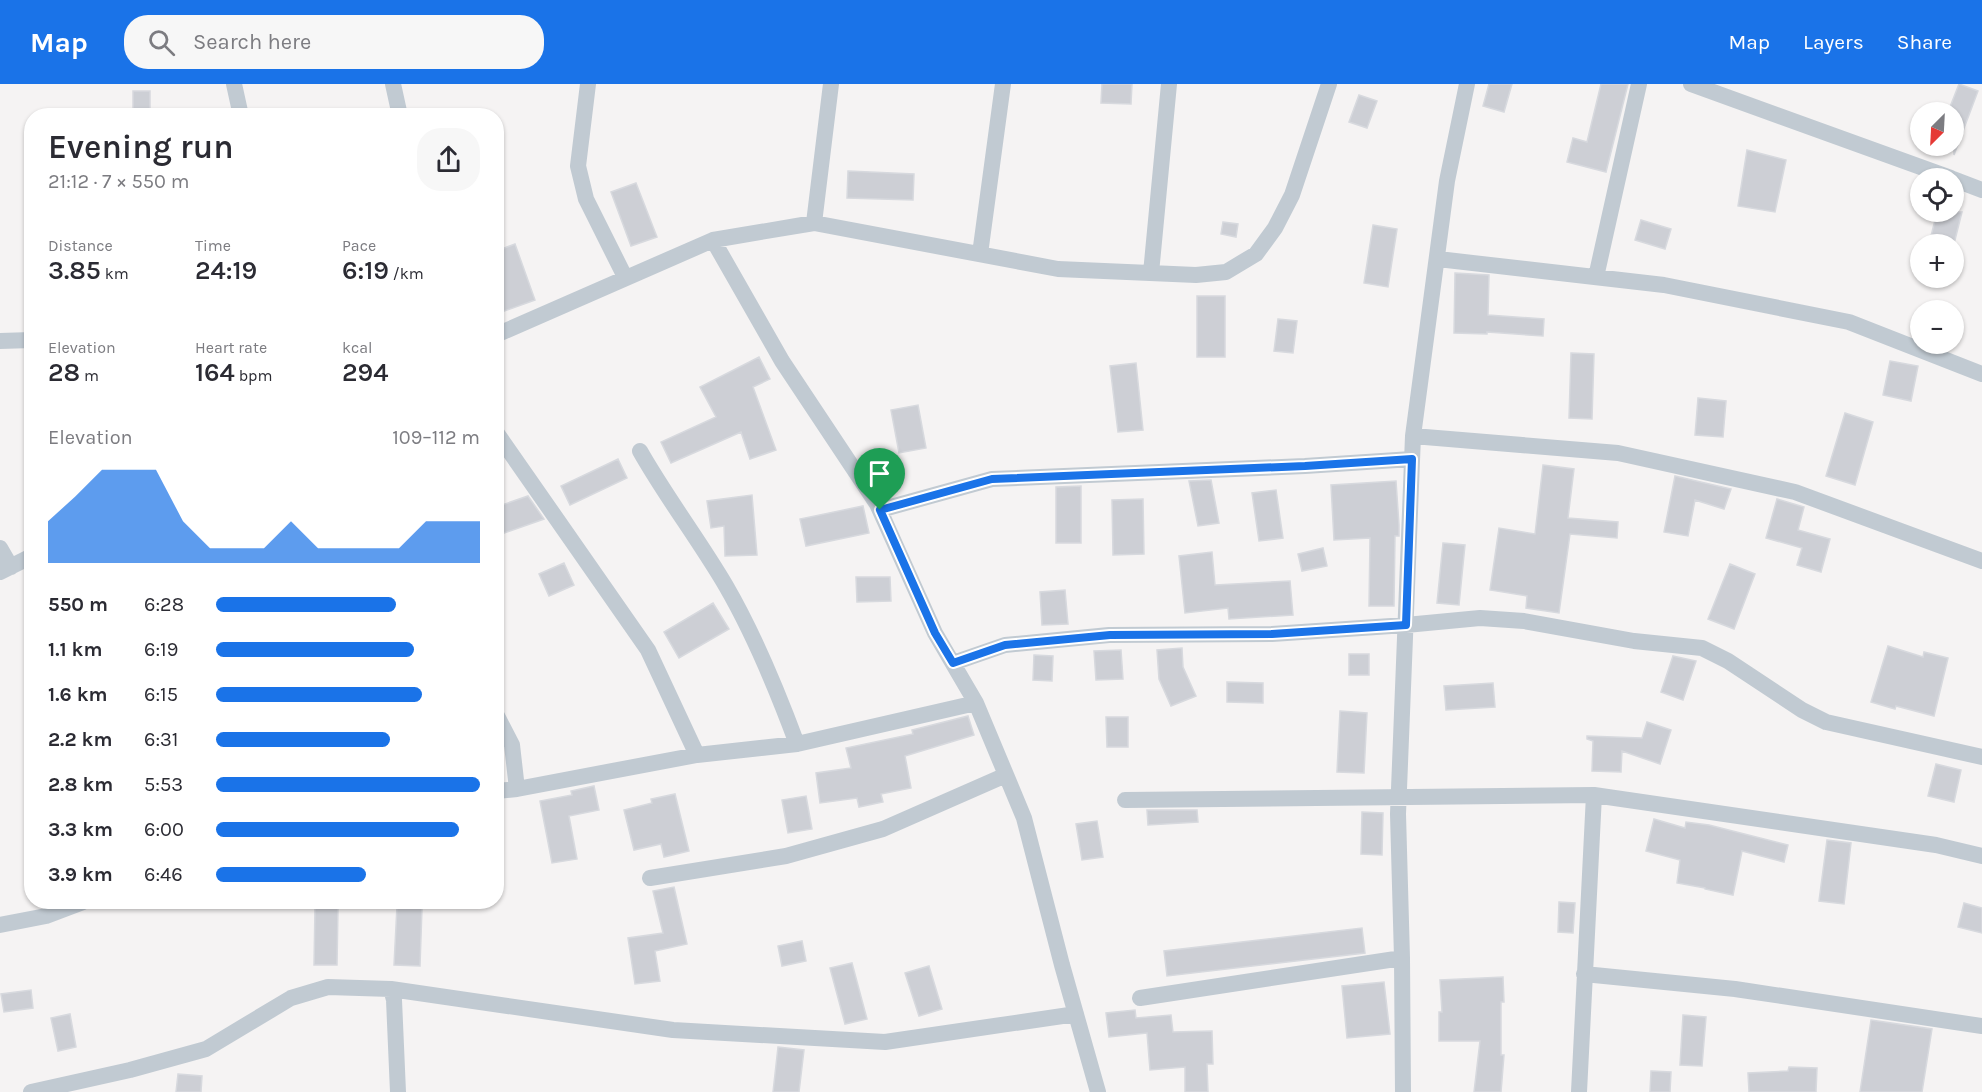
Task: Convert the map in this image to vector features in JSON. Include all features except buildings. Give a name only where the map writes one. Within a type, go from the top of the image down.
[{"type":"street","points":[[234,84],[239,108]]},
{"type":"street","points":[[393,84],[398,108]]},
{"type":"street","points":[[588,84],[578,166],[586,199],[625,278]]},
{"type":"street","points":[[814,223],[831,84]]},
{"type":"street","points":[[980,254],[1003,84]]},
{"type":"street","points":[[1151,273],[1169,84]]},
{"type":"street","points":[[504,331],[713,240],[814,223],[1058,269],[1196,275],[1226,272],[1257,254],[1275,228],[1292,195],[1329,84]]},
{"type":"street","points":[[1403,1092],[1398,796],[1413,436],[1447,181],[1467,84]]},
{"type":"street","points":[[1596,277],[1639,84]]},
{"type":"street","points":[[1691,84],[1922,168]]},
{"type":"street","points":[[1964,183],[1982,190]]},
{"type":"street","points":[[713,240],[782,361],[827,426],[880,510],[935,633],[976,703],[1024,818],[1098,1092]]},
{"type":"street","points":[[1438,259],[1664,285],[1849,322],[1982,374]]},
{"type":"street","points":[[0,341],[24,340]]},
{"type":"street","points":[[1413,436],[1618,453],[1795,492],[1982,561]]},
{"type":"street","points":[[504,443],[648,650],[697,755]]},
{"type":"street","points":[[640,451],[726,586],[771,676],[797,744]]},
{"type":"street","points":[[880,510],[992,479],[1305,466],[1412,459]]},
{"type":"street","points":[[0,548],[6,569],[24,560]]},
{"type":"street","points":[[953,663],[1005,645],[1110,635],[1272,634],[1480,618],[1524,621],[1634,640],[1702,648],[1728,661],[1802,710],[1826,722],[1982,758]]},
{"type":"street","points":[[504,790],[697,755],[797,744],[976,703]]},
{"type":"street","points":[[504,730],[512,745],[517,789]]},
{"type":"street","points":[[650,878],[786,856],[883,829],[1006,775]]},
{"type":"street","points":[[1579,1092],[1594,795]]},
{"type":"street","points":[[1125,800],[1594,795],[1936,845],[1982,856]]},
{"type":"street","points":[[0,925],[46,916],[64,909]]},
{"type":"street","points":[[1140,998],[1402,958]]},
{"type":"street","points":[[1584,974],[1735,989],[1982,1026]]},
{"type":"street","points":[[31,1092],[130,1070],[206,1049],[291,998],[328,987],[391,989],[673,1030],[885,1042],[1076,1014]]},
{"type":"street","points":[[391,989],[394,1000],[398,1092]]},
{"type":"route","points":[[1412,459],[1406,625],[1272,634],[1110,635],[1005,645],[953,663],[935,633],[880,510],[992,479],[1305,466],[1412,459]]}]
